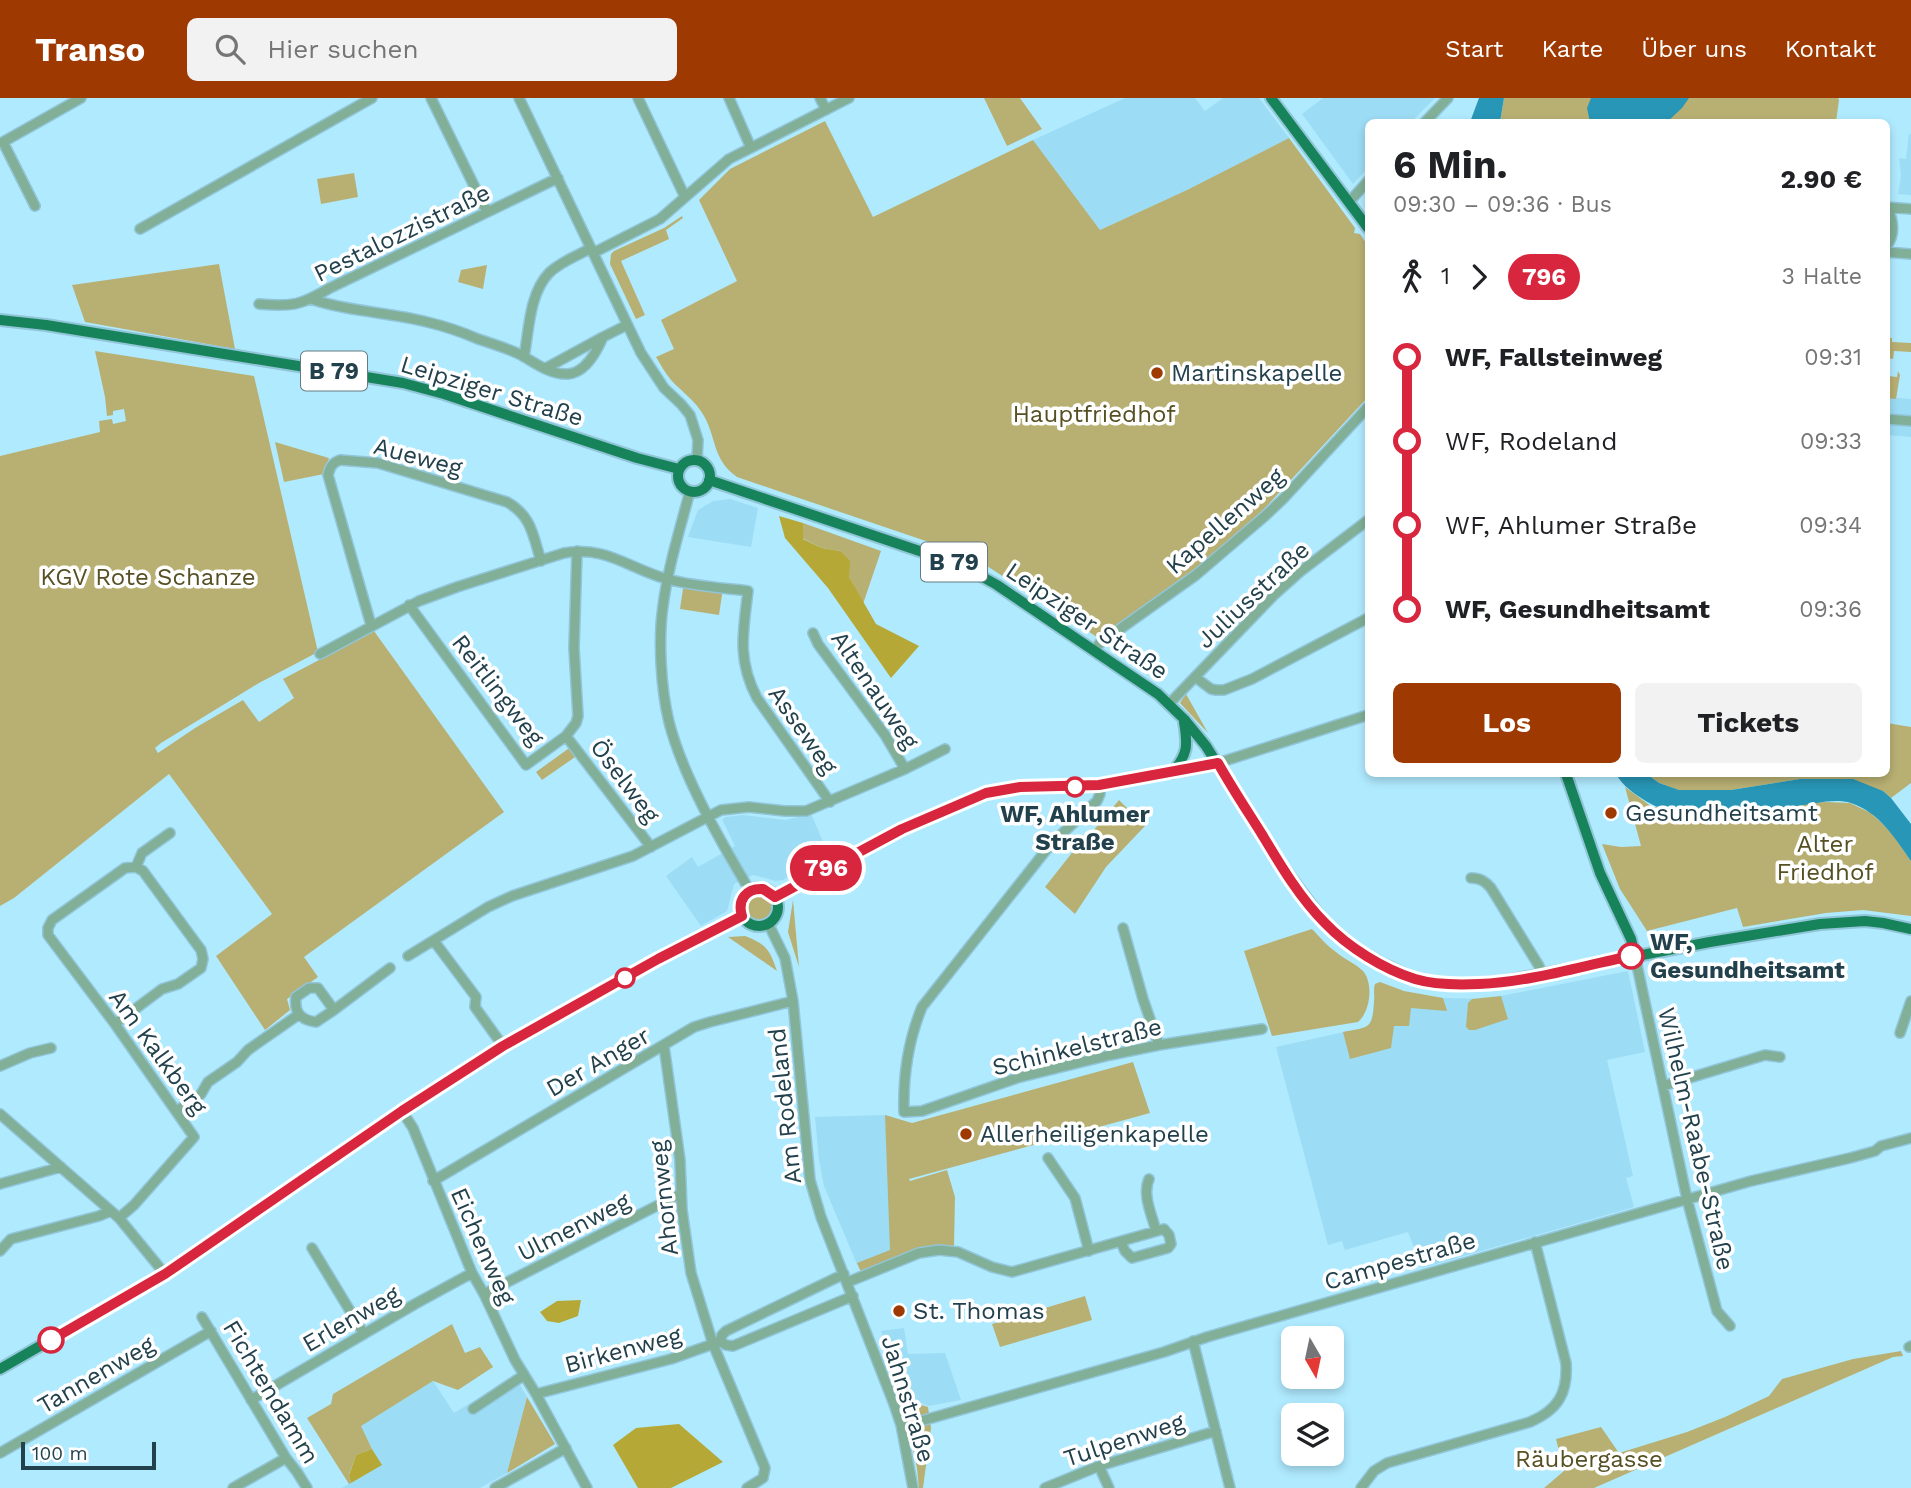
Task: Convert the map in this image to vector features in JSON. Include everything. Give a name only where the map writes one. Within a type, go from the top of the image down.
[{"type":"main road","points":[[1271,98],[1365,224]]},
{"type":"main road","name":"Leipziger Straße","points":[[0,320],[47,325],[403,383],[679,469]]},
{"type":"main road","points":[[697,460],[706,466],[709,480],[702,489],[686,490],[679,483],[679,469],[686,462],[697,460]]},
{"type":"main road","name":"Leipziger Straße","points":[[709,480],[961,565],[998,585],[1144,683],[1184,719],[1218,763]]},
{"type":"main road","points":[[1172,773],[1187,750],[1184,719]]},
{"type":"main road","points":[[775,897],[872,843],[976,797],[1020,787],[1099,785],[1218,763]]},
{"type":"main road","name":"B 79","points":[[1218,763],[1269,847],[1324,922],[1350,944],[1379,962],[1429,982],[1480,984],[1787,929],[1853,921],[1883,923],[1911,929]]},
{"type":"main road","points":[[1567,777],[1601,873],[1631,939],[1635,956]]},
{"type":"main road","points":[[763,889],[775,897],[778,909],[775,918],[768,923],[754,925],[742,916],[740,904],[750,891],[763,889]]},
{"type":"main road","points":[[0,1368],[165,1274],[402,1111],[503,1046],[658,959],[742,916]]},
{"type":"street","points":[[35,206],[3,142],[81,98]]},
{"type":"street","points":[[139,229],[372,98]]},
{"type":"street","points":[[431,98],[487,212]]},
{"type":"street","points":[[519,98],[644,358],[664,388],[690,415],[698,440],[697,460]]},
{"type":"street","points":[[638,98],[685,197]]},
{"type":"street","points":[[729,98],[751,148]]},
{"type":"street","points":[[820,98],[826,110]]},
{"type":"street","points":[[524,357],[534,302],[547,274],[660,219],[720,166],[849,98]]},
{"type":"street","points":[[1428,119],[1448,98]]},
{"type":"street","name":"Pestalozzistraße","points":[[259,304],[284,306],[311,299],[558,178]]},
{"type":"street","points":[[1349,202],[1365,184]]},
{"type":"street","points":[[1890,207],[1911,209]]},
{"type":"street","points":[[1890,215],[1894,225],[1890,240]]},
{"type":"street","points":[[1890,252],[1911,254]]},
{"type":"street","points":[[311,299],[332,306],[427,321],[478,338],[563,374],[572,374],[581,369],[597,350],[603,337]]},
{"type":"street","points":[[546,368],[627,325]]},
{"type":"street","name":"Kapellenweg","points":[[1095,650],[1099,644],[1196,575],[1265,516],[1365,410]]},
{"type":"street","points":[[1890,419],[1911,421]]},
{"type":"street","name":"Aueweg","points":[[371,625],[328,475],[334,462],[340,460],[379,463],[507,502],[519,508],[528,520],[541,561]]},
{"type":"street","points":[[690,491],[663,606],[660,652],[668,715],[691,782],[750,891]]},
{"type":"street","name":"Juliusstraße","points":[[1169,704],[1274,595],[1365,522]]},
{"type":"street","points":[[320,654],[410,605],[457,587],[577,551]]},
{"type":"street","name":"Asseweg","points":[[577,551],[607,555],[668,579],[748,591],[742,655],[749,684],[830,802]]},
{"type":"street","name":"Öselweg","points":[[577,551],[574,648],[578,716],[566,736],[651,847],[721,810],[733,808],[806,811],[945,749]]},
{"type":"street","name":"Reitlingweg","points":[[410,605],[526,765],[566,736]]},
{"type":"street","points":[[1195,677],[1211,689],[1224,690],[1252,680],[1365,620]]},
{"type":"street","name":"Altenauweg","points":[[813,633],[818,644],[886,735],[905,769]]},
{"type":"street","points":[[1218,763],[1365,716]]},
{"type":"street","name":"Schinkelstraße","points":[[1099,785],[1100,794],[1097,801],[1051,844],[922,1007],[912,1034],[906,1066],[905,1112],[922,1111],[1017,1078],[1064,1066],[1159,1045],[1262,1030]]},
{"type":"street","points":[[115,1024],[162,989],[178,984],[201,968],[201,950],[143,871],[136,867],[142,853],[170,833]]},
{"type":"street","points":[[408,956],[488,906],[633,856],[651,847]]},
{"type":"street","name":"Am Kalkberg","points":[[119,1218],[134,1205],[194,1137],[115,1024],[48,935],[48,928],[52,920],[125,868],[136,867]]},
{"type":"street","points":[[1471,877],[1485,881],[1491,888],[1542,975]]},
{"type":"street","name":"Am Rodeland","points":[[768,923],[785,958],[793,1000],[810,1180],[821,1217],[846,1278]]},
{"type":"street","points":[[1123,928],[1159,1045]]},
{"type":"street","points":[[433,941],[476,997],[475,1007],[503,1046]]},
{"type":"street","name":"Wilhelm-Raabe-Straße","points":[[1635,956],[1687,1199],[1717,1311],[1730,1326]]},
{"type":"street","points":[[334,1010],[318,988],[309,988],[296,997],[298,1015],[307,1021],[316,1022],[334,1010],[390,968]]},
{"type":"street","name":"Der Anger","points":[[433,1181],[694,1027],[793,1000]]},
{"type":"street","points":[[1900,1033],[1911,1001]]},
{"type":"street","points":[[177,1111],[201,1094],[208,1082],[237,1062],[248,1050],[298,1015]]},
{"type":"street","name":"Ahornweg","points":[[664,1046],[680,1160],[680,1194],[691,1273],[765,1468],[764,1478],[747,1488]]},
{"type":"street","points":[[0,1066],[30,1053],[51,1048]]},
{"type":"street","points":[[1663,1086],[1765,1055],[1780,1057]]},
{"type":"street","name":"Eichenweg","points":[[402,1111],[412,1128],[472,1273],[499,1329],[587,1488]]},
{"type":"street","points":[[0,1114],[111,1210],[165,1274]]},
{"type":"street","name":"Campestraße","points":[[901,1425],[1164,1352],[1193,1341],[1535,1242],[1751,1181],[1850,1158],[1911,1138]]},
{"type":"street","points":[[1048,1158],[1075,1198],[1089,1251]]},
{"type":"street","points":[[0,1184],[61,1167]]},
{"type":"street","points":[[1121,1242],[1132,1258],[1168,1248],[1171,1244],[1164,1229],[1156,1231],[1147,1198],[1146,1185],[1149,1179]]},
{"type":"street","name":"Ulmenweg","points":[[484,1294],[680,1194]]},
{"type":"street","points":[[0,1251],[11,1239],[99,1216],[111,1210]]},
{"type":"street","name":"Birkenweg","points":[[717,1343],[726,1331],[846,1278],[919,1253],[939,1250],[958,1252],[992,1268],[1013,1272],[1156,1231]]},
{"type":"street","points":[[1361,1488],[1374,1471],[1387,1463],[1530,1422],[1542,1417],[1559,1402],[1566,1382],[1566,1363],[1535,1242]]},
{"type":"street","points":[[312,1248],[364,1334]]},
{"type":"street","name":"Erlenweg","points":[[251,1400],[472,1273]]},
{"type":"street","name":"Jahnstraße","points":[[846,1278],[901,1425],[913,1488]]},
{"type":"street","name":"Birkenweg","points":[[536,1394],[671,1359],[717,1343],[733,1346],[853,1296]]},
{"type":"street","name":"Fichtendamm","points":[[202,1317],[286,1458],[307,1488]]},
{"type":"street","name":"Tannenweg","points":[[0,1453],[211,1331]]},
{"type":"street","points":[[1193,1341],[1230,1488]]},
{"type":"street","points":[[473,1409],[524,1375]]},
{"type":"street","name":"Tulpenweg","points":[[1045,1488],[1060,1485],[1099,1466],[1216,1431]]},
{"type":"street","points":[[495,1488],[566,1448]]},
{"type":"street","points":[[233,1488],[286,1458]]},
{"type":"street","points":[[1099,1466],[1110,1488]]},
{"type":"shaded area","points":[[1125,98],[1195,98],[1205,111],[1223,98],[1259,98],[1289,138],[1187,190],[1100,230],[1033,140]]},
{"type":"shaded area","points":[[1323,98],[1435,98],[1414,119],[1365,119],[1365,171],[1353,184],[1302,114]]},
{"type":"shaded area","points":[[1479,98],[1504,98],[1500,119],[1471,119]]},
{"type":"shaded area","points":[[1591,98],[1689,98],[1670,119],[1589,119],[1587,108]]},
{"type":"shaded area","points":[[1909,134],[1911,195],[1898,194],[1901,176],[1899,158],[1906,159]]},
{"type":"shaded area","points":[[1890,397],[1911,399],[1911,437],[1890,435]]},
{"type":"shaded area","points":[[730,499],[758,508],[751,547],[688,537],[698,510],[713,501]]},
{"type":"shaded area","points":[[779,516],[803,523],[803,539],[822,548],[840,551],[850,561],[849,577],[876,624],[919,646],[891,678],[828,588],[785,538]]},
{"type":"shaded area","points":[[1618,777],[1651,777],[1679,790],[1731,790],[1800,779],[1853,779],[1883,791],[1911,824],[1911,861],[1878,819],[1851,803],[1831,801],[1736,816],[1695,816],[1656,807],[1623,784]]},
{"type":"shaded area","points":[[811,814],[828,853],[783,880],[776,881],[753,875],[734,884],[727,911],[701,926],[666,876],[692,857],[698,867],[735,846],[722,819],[726,817],[743,815],[785,820]]},
{"type":"shaded area","points":[[1628,971],[1645,1052],[1607,1060],[1633,1176],[1626,1178],[1634,1207],[1422,1268],[1408,1232],[1345,1250],[1342,1241],[1328,1245],[1276,1047],[1367,1027],[1371,1023],[1375,984],[1380,982],[1422,996],[1486,999]]},
{"type":"shaded area","points":[[885,1115],[895,1118],[895,1253],[859,1269],[824,1186],[815,1117]]},
{"type":"shaded area","points":[[581,1300],[578,1316],[559,1323],[547,1321],[540,1312],[557,1301]]},
{"type":"shaded area","points":[[904,1328],[908,1354],[945,1353],[961,1400],[928,1406],[904,1395],[881,1331]]},
{"type":"shaded area","points":[[515,1376],[527,1397],[507,1473],[480,1488],[342,1488],[381,1465],[360,1426],[433,1381],[454,1413]]},
{"type":"shaded area","points":[[679,1424],[723,1462],[671,1488],[638,1488],[613,1445],[636,1428]]},
{"type":"shaded area","points":[[372,1449],[382,1465],[351,1483],[349,1475],[356,1455]]},
{"type":"green space","points":[[984,98],[1020,98],[1042,129],[1007,146]]},
{"type":"green space","points":[[1504,98],[1839,100],[1836,119],[1500,119]]},
{"type":"green space","name":"Hauptfriedhof","points":[[825,121],[873,217],[1033,140],[1100,230],[1187,190],[1289,138],[1355,228],[1354,233],[1360,234],[1365,242],[1365,400],[1264,509],[1195,572],[1100,639],[973,557],[737,477],[723,463],[701,411],[671,380],[656,357],[674,349],[661,320],[737,281],[699,200],[730,169]]},
{"type":"green space","points":[[354,173],[358,197],[321,204],[317,179]]},
{"type":"green space","points":[[682,216],[683,218],[666,230],[669,239],[621,261],[645,315],[636,319],[610,264],[611,254]]},
{"type":"green space","points":[[219,264],[235,349],[85,322],[72,285]]},
{"type":"green space","points":[[487,265],[483,289],[458,282],[461,270]]},
{"type":"green space","points":[[1890,338],[1892,342],[1911,343],[1911,352],[1894,351],[1893,359],[1890,358]]},
{"type":"green space","name":"KGV Rote Schanze","points":[[95,351],[254,376],[318,652],[259,683],[161,743],[155,748],[158,753],[243,700],[259,722],[294,698],[283,679],[374,631],[504,812],[304,957],[318,977],[287,999],[290,1010],[265,1030],[216,956],[272,914],[169,774],[14,898],[0,906],[0,456],[100,432],[99,421],[112,419],[113,424],[126,421],[124,409],[113,411],[113,415],[107,416]]},
{"type":"green space","points":[[1898,371],[1900,375],[1896,399],[1890,398],[1890,376],[1897,377]]},
{"type":"green space","points":[[275,442],[329,458],[324,474],[284,482]]},
{"type":"green space","points":[[803,523],[881,551],[863,604],[840,551],[822,548],[802,538]]},
{"type":"green space","points":[[684,582],[723,588],[719,615],[680,609]]},
{"type":"green space","points":[[1186,694],[1208,733],[1180,703]]},
{"type":"green space","points":[[1890,724],[1911,727],[1911,783],[1891,798],[1883,791],[1800,779],[1731,790],[1678,790],[1651,777],[1890,777]]},
{"type":"green space","points":[[572,746],[578,755],[542,780],[536,772]]},
{"type":"green space","name":"Alter Friedhof","points":[[1625,787],[1652,807],[1850,803],[1871,813],[1891,832],[1911,861],[1911,916],[1863,910],[1826,913],[1743,927],[1737,908],[1647,931],[1620,889],[1602,844],[1641,846]]},
{"type":"green space","points":[[1119,800],[1145,826],[1106,867],[1075,914],[1045,887],[1086,835],[1093,831]]},
{"type":"green space","points":[[760,894],[769,898],[773,907],[769,916],[760,920],[751,916],[747,907],[751,898]]},
{"type":"green space","points":[[793,900],[799,967],[788,932]]},
{"type":"green space","points":[[1312,929],[1333,950],[1363,971],[1369,983],[1368,1005],[1358,1022],[1272,1036],[1244,951]]},
{"type":"green space","points":[[745,936],[767,949],[777,971],[728,937]]},
{"type":"green space","points":[[1380,982],[1404,991],[1443,998],[1447,1011],[1411,1008],[1409,1026],[1394,1026],[1391,1048],[1350,1059],[1343,1032],[1364,1028],[1370,1022],[1374,986]]},
{"type":"green space","points":[[1501,996],[1508,1019],[1475,1030],[1466,1027],[1468,1003],[1472,999]]},
{"type":"green space","points":[[1133,1062],[1150,1113],[909,1179],[910,1181],[947,1170],[955,1197],[954,1247],[918,1250],[862,1274],[857,1263],[890,1250],[885,1115],[912,1123]]},
{"type":"green space","points":[[1085,1296],[1092,1320],[1000,1347],[992,1324]]},
{"type":"green space","points":[[452,1324],[465,1353],[480,1347],[493,1367],[458,1390],[433,1381],[361,1426],[372,1449],[356,1455],[349,1474],[349,1484],[307,1418],[331,1404],[333,1394]]},
{"type":"green space","name":"Räubergasse","points":[[1901,1351],[1903,1356],[1893,1357],[1594,1488],[1544,1488],[1564,1471],[1556,1439],[1601,1427],[1619,1453],[1725,1417],[1769,1396],[1782,1379],[1853,1359]]},
{"type":"green space","points":[[527,1397],[555,1444],[507,1473]]},
{"type":"green space","points":[[902,1399],[928,1407],[931,1428],[923,1488],[919,1488]]},
{"type":"bus line","name":"796","points":[[51,1340],[165,1274],[402,1111],[503,1046],[658,959],[742,916],[740,904],[750,891],[763,889],[775,897],[872,843],[986,793],[1020,787],[1099,785],[1218,763],[1312,909],[1350,944],[1401,973],[1441,984],[1480,984],[1526,978],[1631,956]]},
{"type":"place","name":"Martinskapelle","points":[[1157,373]]},
{"type":"place","name":"WF, Ahlumer Straße","points":[[1075,787]]},
{"type":"place","name":"Gesundheitsamt","points":[[1611,813]]},
{"type":"place","name":"WF, Gesundheitsamt","points":[[1631,956]]},
{"type":"place","name":"Allerheiligenkapelle","points":[[966,1134]]},
{"type":"place","name":"St. Thomas","points":[[899,1311]]}]
